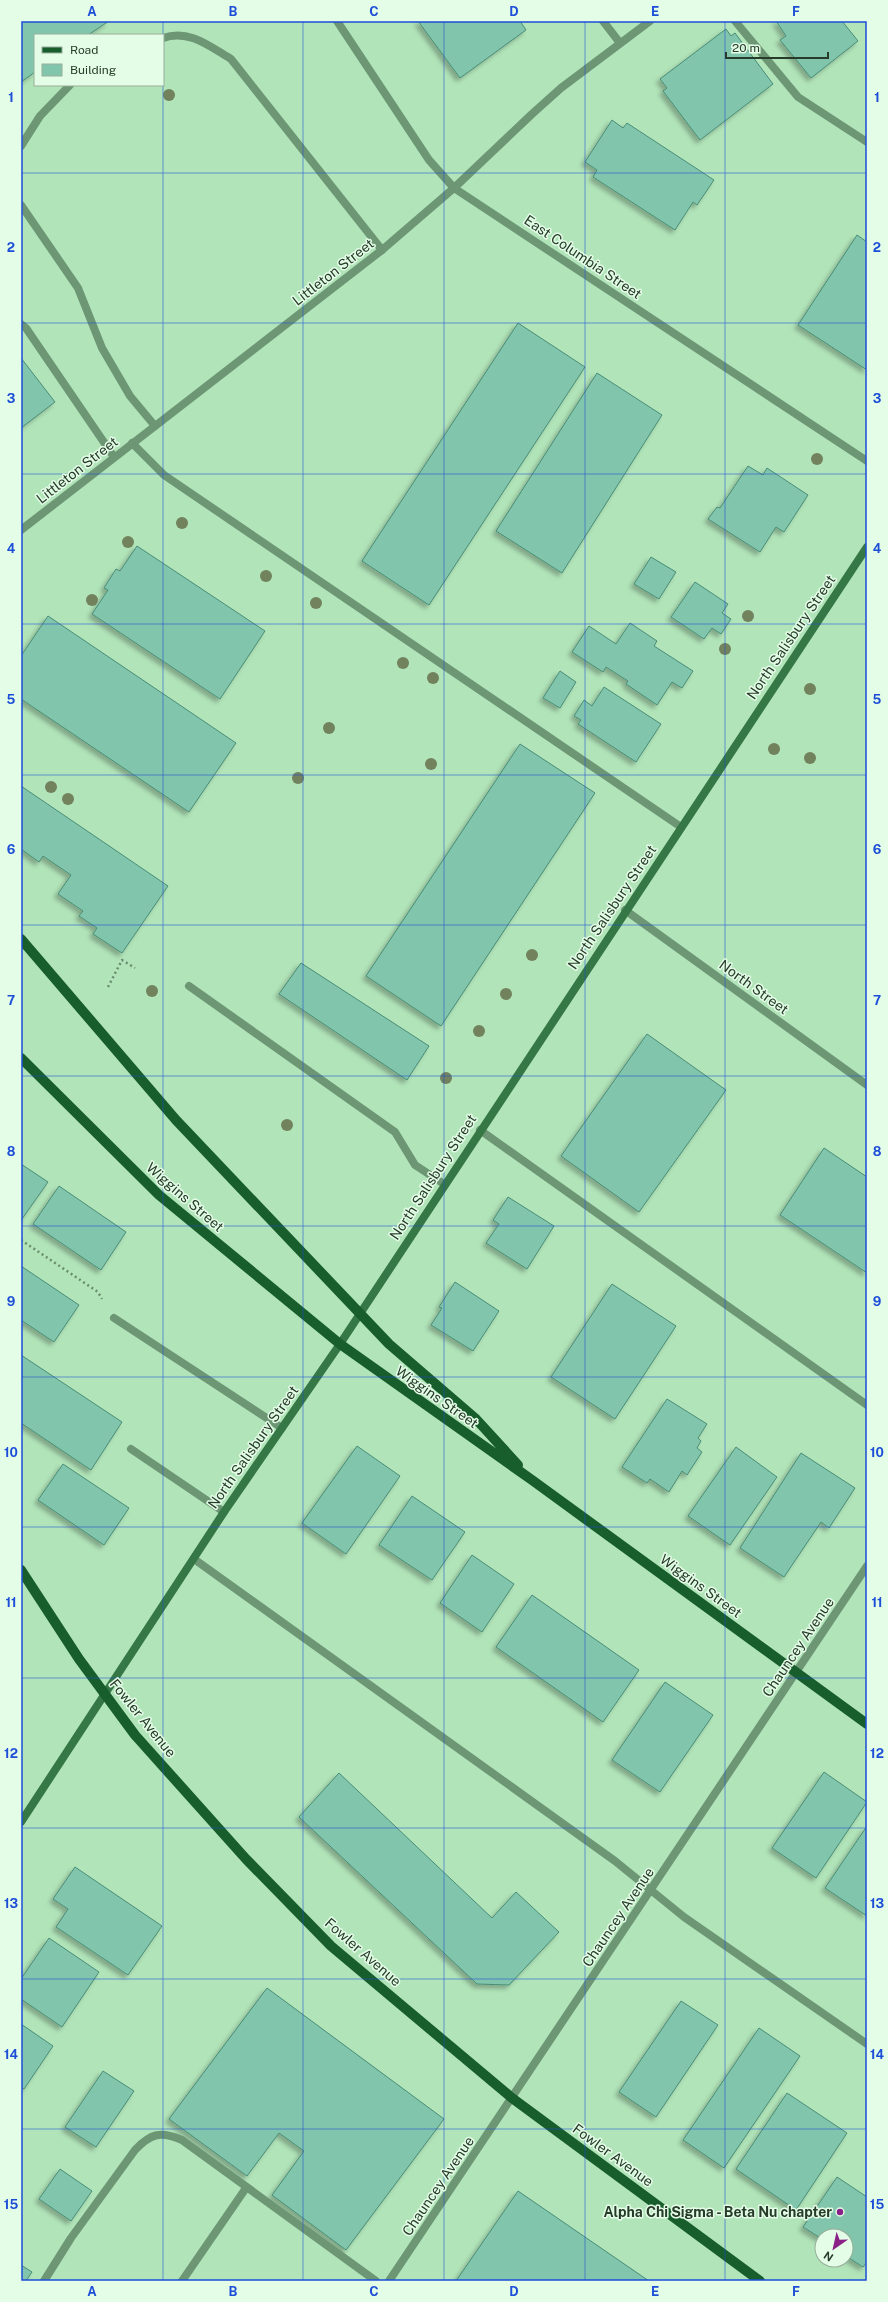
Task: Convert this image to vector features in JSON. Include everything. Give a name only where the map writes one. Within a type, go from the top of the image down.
[{"type":"main road","points":[[21,939],[176,1120],[389,1344],[476,1419],[532,1480]]},
{"type":"main road","name":"Wiggins Street","points":[[21,1058],[159,1195],[340,1344],[532,1480],[867,1724]]},
{"type":"main road","name":"Fowler Avenue","points":[[21,1570],[79,1659],[135,1735],[246,1859],[331,1946],[512,2098],[760,2281]]},
{"type":"street","name":"East Columbia Street","points":[[337,21],[430,160],[454,188],[867,461]]},
{"type":"street","points":[[603,21],[620,43]]},
{"type":"street","name":"Littleton Street","points":[[21,530],[382,250],[454,188],[532,114],[620,43],[650,21]]},
{"type":"street","points":[[735,21],[798,97],[867,142]]},
{"type":"street","points":[[164,38],[176,34],[202,41],[231,60],[382,250]]},
{"type":"street","points":[[21,146],[40,116],[69,86]]},
{"type":"street","points":[[21,205],[78,288],[102,348],[130,396],[154,426]]},
{"type":"street","points":[[21,324],[26,328],[114,457]]},
{"type":"street","points":[[132,443],[164,475],[681,827]]},
{"type":"street","name":"North Salisbury Street","points":[[21,1822],[224,1512],[340,1344],[444,1184],[867,547]]},
{"type":"street","name":"North Street","points":[[626,910],[867,1085]]},
{"type":"street","points":[[189,986],[395,1132],[415,1165],[444,1184]]},
{"type":"street","points":[[480,1130],[867,1405]]},
{"type":"street","points":[[114,1318],[282,1428]]},
{"type":"street","points":[[131,1449],[224,1512]]},
{"type":"street","points":[[194,1559],[616,1861],[684,1917],[867,2044]]},
{"type":"street","name":"Chauncey Avenue","points":[[389,2281],[867,1566]]},
{"type":"street","points":[[44,2281],[71,2238],[135,2150],[144,2140],[158,2134],[169,2134],[182,2140],[246,2188],[376,2281]]},
{"type":"street","points":[[182,2281],[246,2188]]},
{"type":"path","points":[[108,987],[122,960],[134,968]]},
{"type":"path","points":[[21,1240],[98,1292],[114,1318]]},
{"type":"building","points":[[21,21],[109,21],[90,34],[34,34],[34,73],[21,82]]},
{"type":"building","points":[[418,21],[520,21],[526,30],[460,78]]},
{"type":"building","points":[[776,21],[842,21],[858,41],[811,78],[780,40],[786,36]]},
{"type":"building","points":[[726,29],[731,36],[735,33],[773,84],[700,140],[663,91],[667,88],[660,79]]},
{"type":"building","points":[[612,120],[623,128],[627,123],[714,180],[697,205],[693,202],[675,230],[593,177],[597,170],[585,162]]},
{"type":"building","points":[[857,235],[867,242],[867,370],[798,325]]},
{"type":"building","points":[[518,323],[585,367],[429,605],[362,561]]},
{"type":"building","points":[[21,358],[55,402],[21,428]]},
{"type":"building","points":[[597,373],[662,415],[562,573],[496,531]]},
{"type":"building","points":[[748,466],[763,475],[767,468],[808,495],[784,532],[776,527],[760,552],[708,519],[717,507],[720,508]]},
{"type":"building","points":[[137,546],[265,631],[220,699],[92,614],[108,590],[104,588],[116,569],[120,571]]},
{"type":"building","points":[[651,557],[676,572],[659,599],[634,584]]},
{"type":"building","points":[[695,582],[728,604],[722,613],[731,619],[721,634],[712,628],[704,639],[671,617]]},
{"type":"building","points":[[48,616],[236,743],[189,812],[21,699],[21,656]]},
{"type":"building","points":[[630,623],[657,641],[654,646],[693,671],[682,688],[672,682],[657,705],[626,684],[628,681],[606,667],[603,672],[572,652],[589,626],[616,644]]},
{"type":"building","points":[[560,671],[576,682],[560,708],[543,698]]},
{"type":"building","points":[[604,687],[661,724],[636,762],[578,724],[581,720],[574,716],[584,700],[592,706]]},
{"type":"building","points":[[520,744],[595,793],[441,1026],[366,976]]},
{"type":"building","points":[[21,786],[168,886],[122,953],[93,934],[97,928],[79,916],[83,911],[58,894],[71,875],[43,856],[39,862],[21,849]]},
{"type":"building","points":[[301,963],[429,1046],[407,1080],[279,994]]},
{"type":"building","points":[[647,1034],[726,1090],[639,1212],[561,1156]]},
{"type":"building","points":[[824,1148],[867,1177],[867,1273],[780,1215]]},
{"type":"building","points":[[21,1164],[48,1182],[22,1219],[21,1218]]},
{"type":"building","points":[[59,1186],[126,1232],[101,1270],[33,1224]]},
{"type":"building","points":[[508,1197],[554,1226],[527,1269],[486,1243],[499,1224],[493,1220]]},
{"type":"building","points":[[21,1266],[79,1305],[54,1342],[21,1320]]},
{"type":"building","points":[[455,1282],[499,1311],[473,1351],[431,1325],[442,1308],[439,1307]]},
{"type":"building","points":[[612,1284],[676,1326],[615,1419],[551,1377]]},
{"type":"building","points":[[21,1355],[122,1422],[91,1470],[21,1423]]},
{"type":"building","points":[[667,1399],[707,1424],[698,1438],[701,1441],[697,1448],[702,1452],[687,1475],[682,1471],[669,1492],[650,1479],[647,1483],[622,1467]]},
{"type":"building","points":[[357,1446],[400,1476],[346,1554],[302,1523]]},
{"type":"building","points":[[736,1447],[777,1477],[730,1545],[688,1516]]},
{"type":"building","points":[[801,1453],[855,1488],[829,1528],[821,1522],[784,1577],[740,1548]]},
{"type":"building","points":[[63,1464],[129,1508],[104,1545],[38,1500]]},
{"type":"building","points":[[412,1496],[465,1532],[432,1580],[379,1545]]},
{"type":"building","points":[[472,1555],[514,1584],[482,1632],[440,1603]]},
{"type":"building","points":[[532,1595],[639,1670],[603,1722],[496,1647]]},
{"type":"building","points":[[665,1682],[713,1715],[660,1792],[612,1760]]},
{"type":"building","points":[[824,1772],[867,1802],[816,1878],[772,1848]]},
{"type":"building","points":[[339,1773],[492,1918],[516,1892],[559,1932],[509,1985],[477,1984],[299,1817]]},
{"type":"building","points":[[867,1826],[867,1916],[825,1888]]},
{"type":"building","points":[[75,1867],[162,1926],[128,1975],[56,1927],[68,1909],[53,1899]]},
{"type":"building","points":[[49,1938],[99,1972],[62,2027],[21,1999],[21,1979]]},
{"type":"building","points":[[267,1988],[444,2119],[346,2250],[272,2195],[304,2151],[279,2133],[247,2176],[169,2119]]},
{"type":"building","points":[[681,2001],[718,2025],[656,2117],[619,2092]]},
{"type":"building","points":[[21,2024],[53,2046],[24,2089],[21,2087]]},
{"type":"building","points":[[759,2028],[800,2056],[724,2168],[683,2140]]},
{"type":"building","points":[[103,2071],[134,2091],[96,2147],[65,2127]]},
{"type":"building","points":[[787,2093],[847,2133],[796,2210],[736,2169]]},
{"type":"building","points":[[60,2169],[92,2191],[71,2221],[39,2199]]},
{"type":"building","name":"Alpha Chi Sigma - Beta Nu chapter","points":[[837,2177],[867,2197],[867,2262],[863,2267],[854,2261],[854,2228],[814,2228],[814,2234],[803,2227]]},
{"type":"building","points":[[518,2191],[649,2281],[456,2281]]},
{"type":"building","points":[[21,2265],[32,2272],[26,2281],[21,2281]]},
{"type":"place","name":"Alpha Chi Sigma - Beta Nu chapter","points":[[840,2212]]}]
